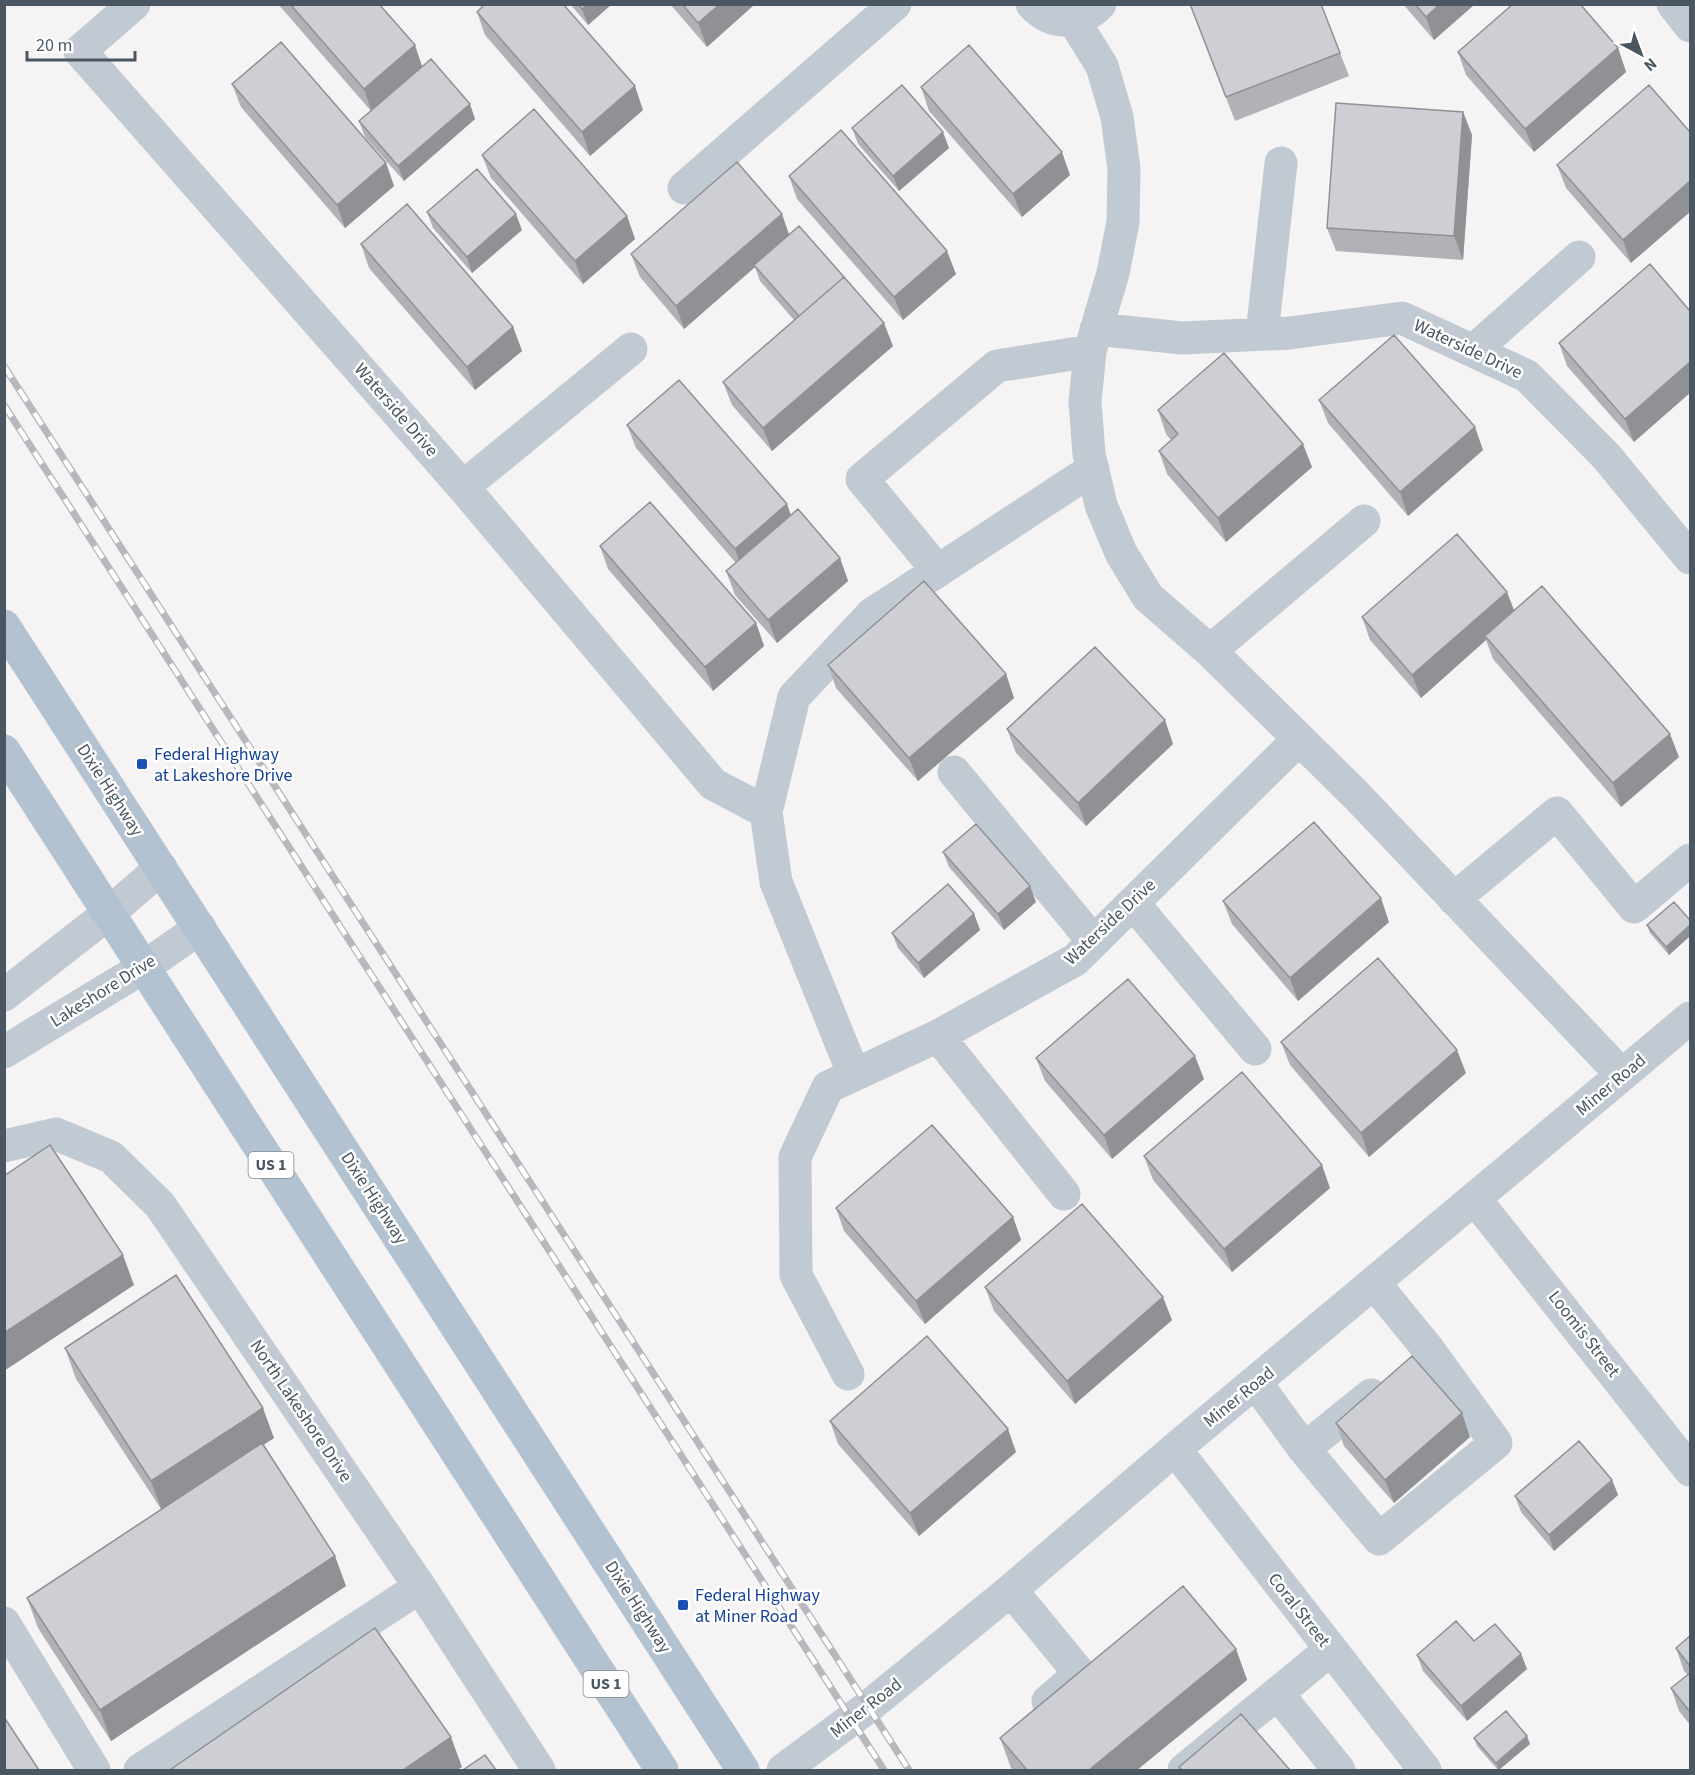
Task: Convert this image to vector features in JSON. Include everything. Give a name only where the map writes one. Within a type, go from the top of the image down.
[{"type":"main road","name":"Dixie Highway","points":[[4,626],[743,1770]]},
{"type":"main road","name":"US 1","points":[[4,752],[662,1770]]},
{"type":"street","name":"Waterside Drive","points":[[134,4],[80,51],[464,487],[713,784],[766,812]]},
{"type":"street","points":[[684,188],[896,4]]},
{"type":"street","points":[[1032,4],[1040,13],[1056,21],[1087,13],[1117,117],[1124,169],[1121,232],[1113,273],[1093,340],[1085,402],[1093,470],[1101,505],[1121,553],[1148,597],[1210,651],[1357,796],[1622,1075]]},
{"type":"street","points":[[1673,4],[1690,26]]},
{"type":"street","points":[[1262,334],[1281,163]]},
{"type":"street","points":[[1473,351],[1579,257]]},
{"type":"street","name":"Waterside Drive","points":[[938,570],[862,479],[997,366],[1093,340],[1290,333],[1402,318],[1527,376],[1605,456],[1690,558]]},
{"type":"street","points":[[464,487],[631,349]]},
{"type":"street","points":[[854,1075],[776,882],[766,812],[794,697],[872,614],[1093,470]]},
{"type":"street","points":[[1210,651],[1364,521]]},
{"type":"street","name":"Waterside Drive","points":[[848,1374],[796,1275],[795,1157],[828,1087],[938,1036],[1075,960],[1299,739]]},
{"type":"street","points":[[954,772],[1093,941]]},
{"type":"street","points":[[1454,899],[1557,813],[1635,907],[1690,860]]},
{"type":"street","points":[[4,995],[108,913],[160,868]]},
{"type":"street","points":[[1132,903],[1255,1049]]},
{"type":"street","name":"Lakeshore Drive","points":[[4,1053],[144,967],[200,928]]},
{"type":"street","name":"Miner Road","points":[[783,1770],[868,1707],[1011,1590],[1175,1449],[1375,1284],[1690,1018]]},
{"type":"street","points":[[938,1036],[1064,1194]]},
{"type":"street","name":"North Lakeshore Drive","points":[[4,1146],[56,1134],[111,1157],[160,1205],[420,1587],[539,1770]]},
{"type":"street","name":"Loomis Street","points":[[1475,1199],[1690,1470]]},
{"type":"street","points":[[1256,1383],[1304,1449],[1379,1539],[1496,1443],[1428,1348],[1375,1284]]},
{"type":"street","points":[[1304,1449],[1428,1348]]},
{"type":"street","name":"Coral Street","points":[[1175,1449],[1425,1770]]},
{"type":"street","points":[[140,1770],[420,1587]]},
{"type":"street","points":[[1011,1590],[1092,1664],[1029,1716]]},
{"type":"street","points":[[4,1623],[94,1770]]},
{"type":"street","points":[[1185,1770],[1330,1650]]},
{"type":"street","points":[[1278,1694],[1339,1770]]},
{"type":"building","points":[[290,4],[379,4],[415,45],[364,89]]},
{"type":"building","points":[[485,4],[563,4],[635,86],[582,132],[477,12]]},
{"type":"building","points":[[578,4],[588,4],[582,9]]},
{"type":"building","points":[[682,4],[720,4],[698,23]]},
{"type":"building","points":[[1190,4],[1321,4],[1340,53],[1226,97]]},
{"type":"building","points":[[1415,4],[1440,4],[1426,17]]},
{"type":"building","points":[[1513,4],[1580,4],[1618,48],[1525,129],[1458,52]]},
{"type":"building","points":[[281,42],[386,163],[337,205],[232,84]]},
{"type":"building","points":[[969,45],[1062,152],[1013,194],[921,87]]},
{"type":"building","points":[[431,59],[470,104],[398,166],[359,121]]},
{"type":"building","points":[[902,85],[943,132],[893,176],[852,128]]},
{"type":"building","points":[[1649,85],[1690,132],[1690,181],[1623,240],[1557,165]]},
{"type":"building","points":[[1336,103],[1463,112],[1454,236],[1327,228]]},
{"type":"building","points":[[534,109],[627,216],[575,261],[482,155]]},
{"type":"building","points":[[841,130],[947,251],[894,297],[789,176]]},
{"type":"building","points":[[737,162],[782,214],[676,306],[631,254]]},
{"type":"building","points":[[477,169],[516,214],[467,257],[427,212]]},
{"type":"building","points":[[407,204],[513,327],[467,367],[361,244]]},
{"type":"building","points":[[799,226],[844,277],[799,316],[754,265]]},
{"type":"building","points":[[1650,264],[1690,311],[1690,362],[1625,419],[1559,343]]},
{"type":"building","points":[[844,277],[884,323],[763,428],[723,382]]},
{"type":"building","points":[[1394,335],[1475,427],[1400,492],[1319,400]]},
{"type":"building","points":[[1224,353],[1303,444],[1218,518],[1159,451],[1178,434],[1158,410]]},
{"type":"building","points":[[679,380],[787,504],[735,549],[627,425]]},
{"type":"building","points":[[650,502],[756,623],[705,667],[600,546]]},
{"type":"building","points":[[798,509],[840,558],[768,620],[726,571]]},
{"type":"building","points":[[1457,534],[1507,592],[1412,675],[1362,617]]},
{"type":"building","points":[[924,581],[1006,674],[909,758],[828,665]]},
{"type":"building","points":[[1542,586],[1670,734],[1613,783],[1485,636]]},
{"type":"building","points":[[1095,647],[1165,720],[1078,803],[1007,729]]},
{"type":"building","points":[[1314,822],[1381,898],[1290,978],[1223,901]]},
{"type":"building","points":[[976,824],[1030,886],[998,914],[943,852]]},
{"type":"building","points":[[948,884],[974,914],[918,963],[892,933]]},
{"type":"building","points":[[1674,902],[1690,920],[1690,925],[1666,947],[1647,925]]},
{"type":"building","points":[[1378,958],[1457,1050],[1361,1133],[1281,1042]]},
{"type":"building","points":[[1128,979],[1195,1056],[1104,1135],[1036,1058]]},
{"type":"building","points":[[1242,1072],[1322,1165],[1224,1249],[1144,1156]]},
{"type":"building","points":[[932,1125],[1013,1217],[916,1301],[836,1208]]},
{"type":"building","points":[[50,1145],[123,1255],[4,1333],[4,1176]]},
{"type":"building","points":[[1082,1204],[1163,1297],[1067,1381],[985,1287]]},
{"type":"building","points":[[176,1275],[263,1408],[151,1481],[65,1348]]},
{"type":"building","points":[[927,1336],[1008,1429],[910,1513],[830,1421]]},
{"type":"building","points":[[1412,1356],[1462,1413],[1385,1480],[1336,1423]]},
{"type":"building","points":[[1579,1441],[1612,1480],[1549,1535],[1515,1496]]},
{"type":"building","points":[[262,1443],[335,1556],[100,1710],[27,1598]]},
{"type":"building","points":[[1183,1586],[1236,1649],[1089,1770],[1027,1770],[1000,1738]]},
{"type":"building","points":[[1456,1621],[1474,1641],[1495,1624],[1521,1654],[1461,1706],[1417,1655]]},
{"type":"building","points":[[375,1628],[451,1737],[403,1770],[170,1770]]},
{"type":"building","points":[[1690,1636],[1690,1666],[1676,1648]]},
{"type":"building","points":[[1690,1673],[1690,1712],[1671,1688]]},
{"type":"building","points":[[1506,1711],[1527,1736],[1496,1763],[1474,1738]]},
{"type":"building","points":[[1241,1714],[1290,1770],[1182,1770],[1179,1767]]},
{"type":"building","points":[[4,1717],[39,1770],[4,1770]]},
{"type":"building","points":[[485,1755],[496,1770],[463,1770]]},
{"type":"railway","points":[[4,366],[909,1770]]},
{"type":"railway","points":[[4,405],[884,1770]]},
{"type":"place","name":"Federal Highway at Lakeshore Drive","points":[[142,764]]},
{"type":"place","name":"Federal Highway at Miner Road","points":[[683,1605]]}]
